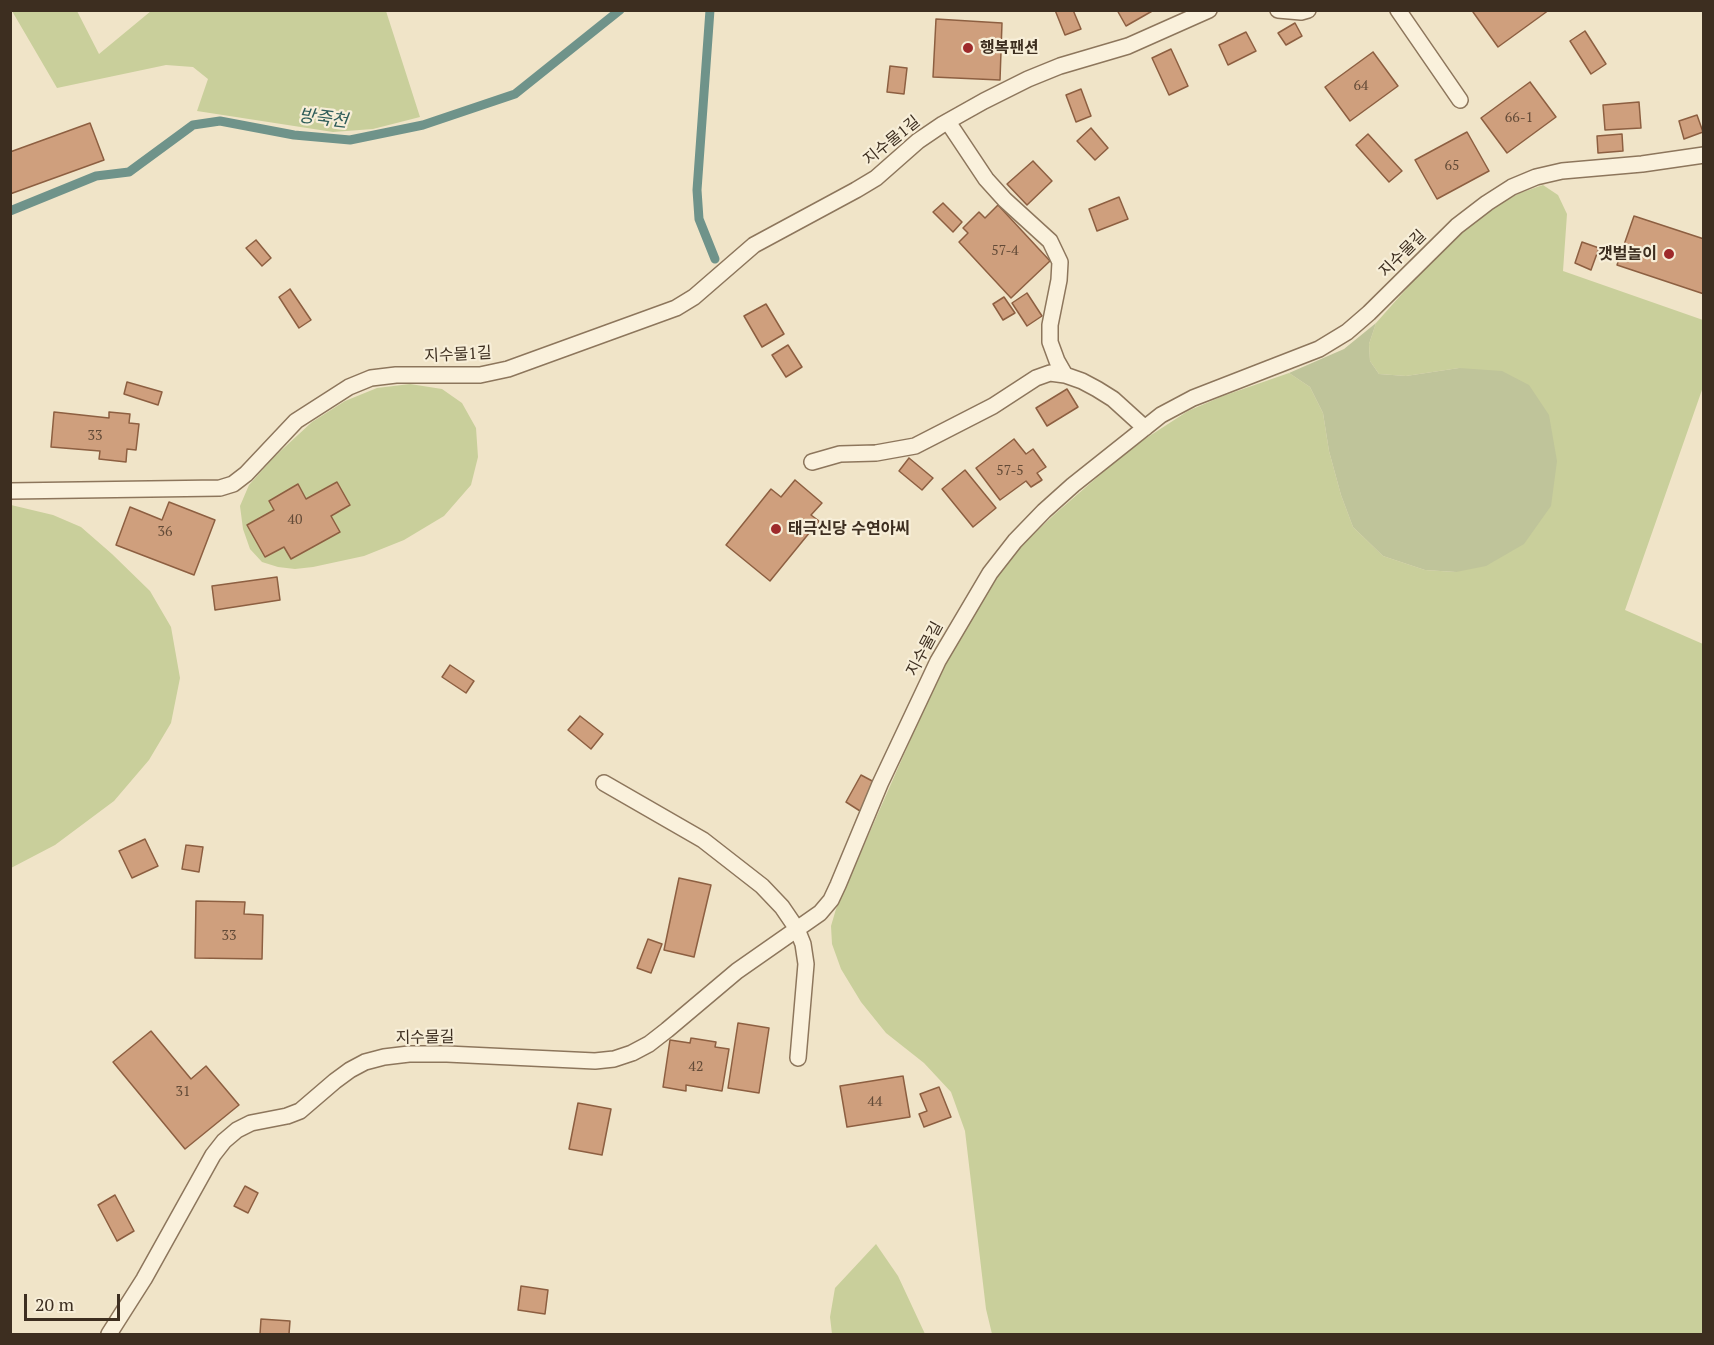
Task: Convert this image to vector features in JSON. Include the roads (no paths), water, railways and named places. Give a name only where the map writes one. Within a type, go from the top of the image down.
[{"type":"lane","name":"지수물1길","points":[[10,491],[220,488],[233,484],[246,474],[296,421],[349,387],[372,378],[396,375],[480,375],[508,369],[676,308],[713,282],[754,245],[876,178],[918,141],[948,122],[1028,79],[1060,66],[1128,46],[1209,10]]},
{"type":"lane","points":[[1278,10],[1301,12],[1308,10]]},
{"type":"lane","points":[[1398,10],[1460,100]]},
{"type":"lane","name":"지수물1길","points":[[948,122],[987,179],[1005,200],[1050,241],[1060,262],[1059,280],[1050,325],[1050,342],[1065,375]]},
{"type":"lane","name":"지수물길","points":[[109,1335],[144,1279],[213,1155],[237,1130],[251,1123],[300,1111],[350,1070],[365,1062],[384,1057],[409,1053],[595,1061],[614,1059],[632,1053],[649,1044],[728,979],[820,913],[831,900],[880,784],[938,661],[990,573],[1015,541],[1044,511],[1161,415],[1193,398],[1319,349],[1347,332],[1457,226],[1512,187],[1536,177],[1562,171],[1642,164],[1704,155]]},
{"type":"lane","points":[[812,462],[840,454],[876,453],[915,446],[993,406],[1036,378],[1050,373],[1082,381],[1113,399],[1145,428]]},
{"type":"lane","points":[[604,783],[703,840],[762,886],[782,907],[797,929],[803,944],[806,964],[798,1058]]},
{"type":"waterway","name":"방죽천","points":[[10,211],[96,176],[129,172],[193,125],[220,121],[294,135],[350,140],[423,125],[515,94],[620,10]]},
{"type":"waterway","points":[[710,10],[697,190],[699,219],[715,259]]},
{"type":"place","name":"행복팬션","points":[[968,48]]},
{"type":"place","name":"갯벌놀이","points":[[1669,254]]},
{"type":"place","name":"태극신당 수연아씨","points":[[776,529]]}]
